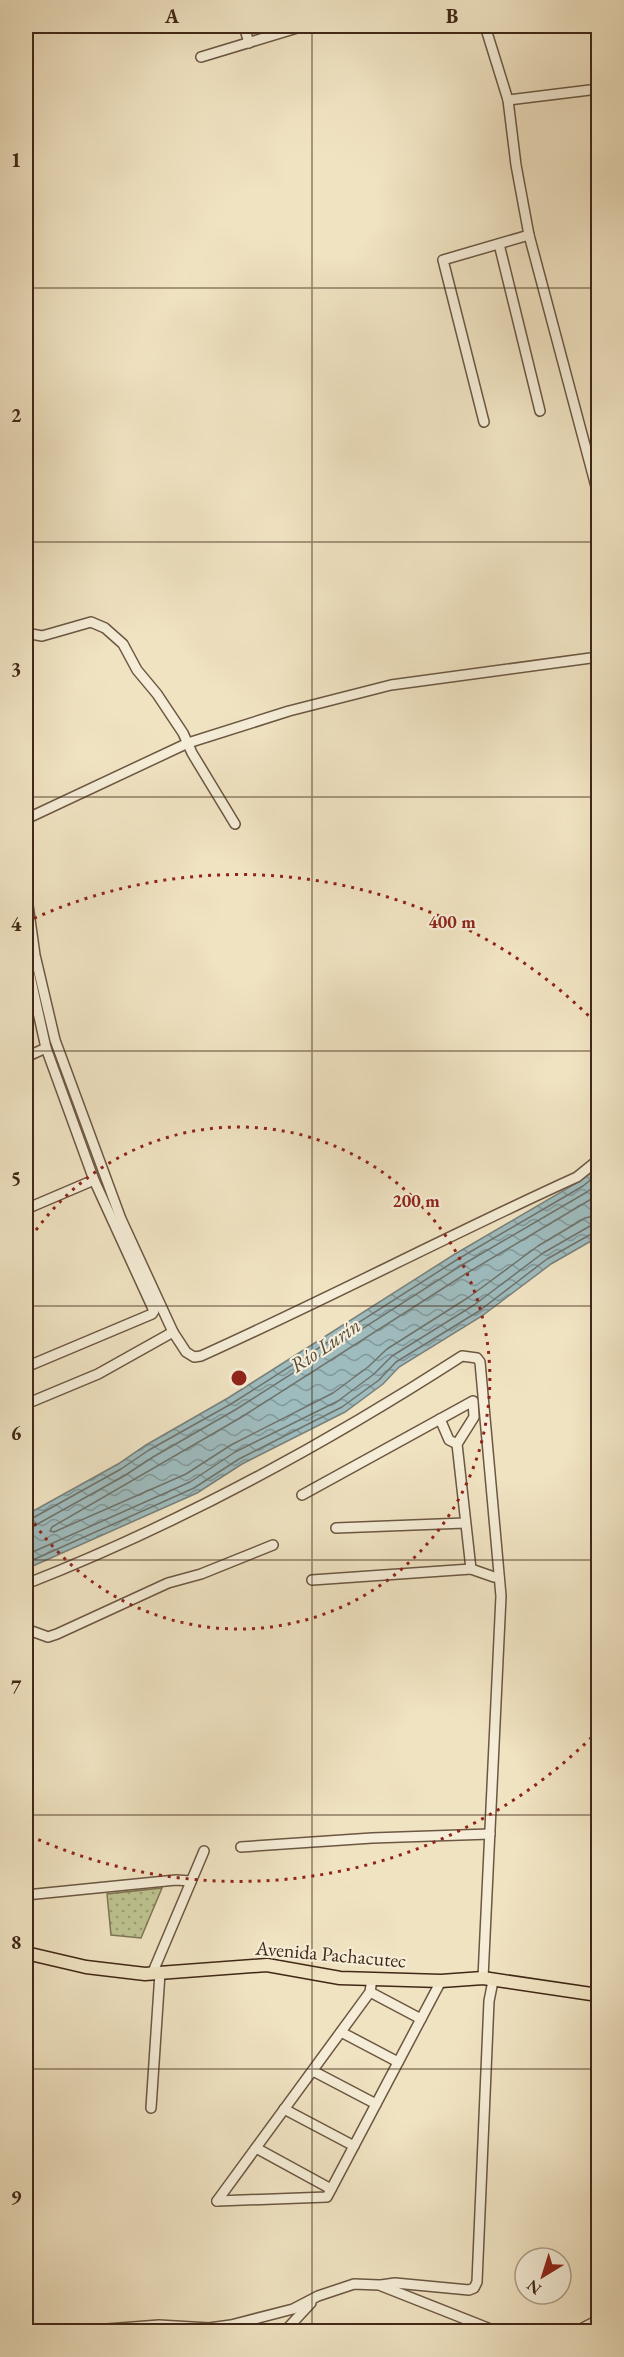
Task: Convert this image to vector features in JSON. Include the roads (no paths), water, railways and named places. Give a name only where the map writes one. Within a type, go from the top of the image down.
[{"type":"main road","name":"Avenida Pachacutec","points":[[26,1953],[86,1967],[156,1973],[267,1965],[371,1985],[488,1980],[598,1995]]},
{"type":"street","points":[[244,26],[249,43]]},
{"type":"street","points":[[201,57],[297,28],[296,26]]},
{"type":"street","points":[[485,26],[508,100],[516,165],[529,236],[598,494]]},
{"type":"street","points":[[508,100],[598,89]]},
{"type":"street","points":[[484,422],[443,260],[529,236]]},
{"type":"street","points":[[499,244],[540,411]]},
{"type":"street","points":[[26,633],[42,636],[92,622],[105,628],[123,644],[137,670],[157,694],[188,743],[235,824]]},
{"type":"street","points":[[26,819],[188,743],[289,711],[391,685],[598,657]]},
{"type":"street","points":[[26,891],[35,956],[55,1040],[121,1219],[173,1332],[186,1352],[194,1357],[201,1356],[577,1177],[598,1160]]},
{"type":"street","points":[[26,958],[46,1048],[94,1180],[153,1313],[26,1367]]},
{"type":"street","points":[[26,1057],[46,1048]]},
{"type":"street","points":[[26,1209],[94,1180]]},
{"type":"street","points":[[26,1404],[98,1374],[173,1332]]},
{"type":"street","points":[[26,1584],[131,1540],[223,1495],[352,1425],[462,1356],[477,1358],[480,1362],[501,1596],[490,1834],[489,2001],[477,2282],[474,2288],[469,2290],[395,2283],[354,2284],[318,2295],[293,2309],[209,2330],[159,2325],[68,2331]]},
{"type":"street","points":[[302,1495],[473,1401],[474,1417],[457,1444],[471,1569]]},
{"type":"street","points":[[440,1419],[449,1440],[457,1444]]},
{"type":"street","points":[[336,1528],[465,1523]]},
{"type":"street","points":[[26,1629],[48,1637],[57,1634],[168,1583],[201,1575],[273,1545]]},
{"type":"street","points":[[312,1580],[471,1569],[499,1577]]},
{"type":"street","points":[[241,1847],[372,1838],[490,1834]]},
{"type":"street","points":[[151,2108],[156,1973],[204,1851]]},
{"type":"street","points":[[26,1894],[176,1880],[191,1881]]},
{"type":"street","points":[[421,2019],[371,1985],[341,2032],[217,2201],[327,2197],[398,2062],[421,2019],[441,1981]]},
{"type":"street","points":[[341,2032],[398,2062]]},
{"type":"street","points":[[313,2071],[376,2104]]},
{"type":"street","points":[[284,2109],[354,2146]]},
{"type":"street","points":[[256,2148],[331,2189]]},
{"type":"street","points":[[379,2285],[498,2331]]},
{"type":"street","points":[[284,2331],[318,2295]]},
{"type":"street","points":[[575,2331],[598,2320]]},
{"type":"water","name":"Río Lurín","points":[[598,1166],[598,1237],[551,1264],[482,1316],[399,1367],[383,1384],[345,1412],[242,1464],[197,1493],[26,1569],[26,1515],[118,1464],[146,1445],[228,1398],[455,1254],[580,1181]]}]
